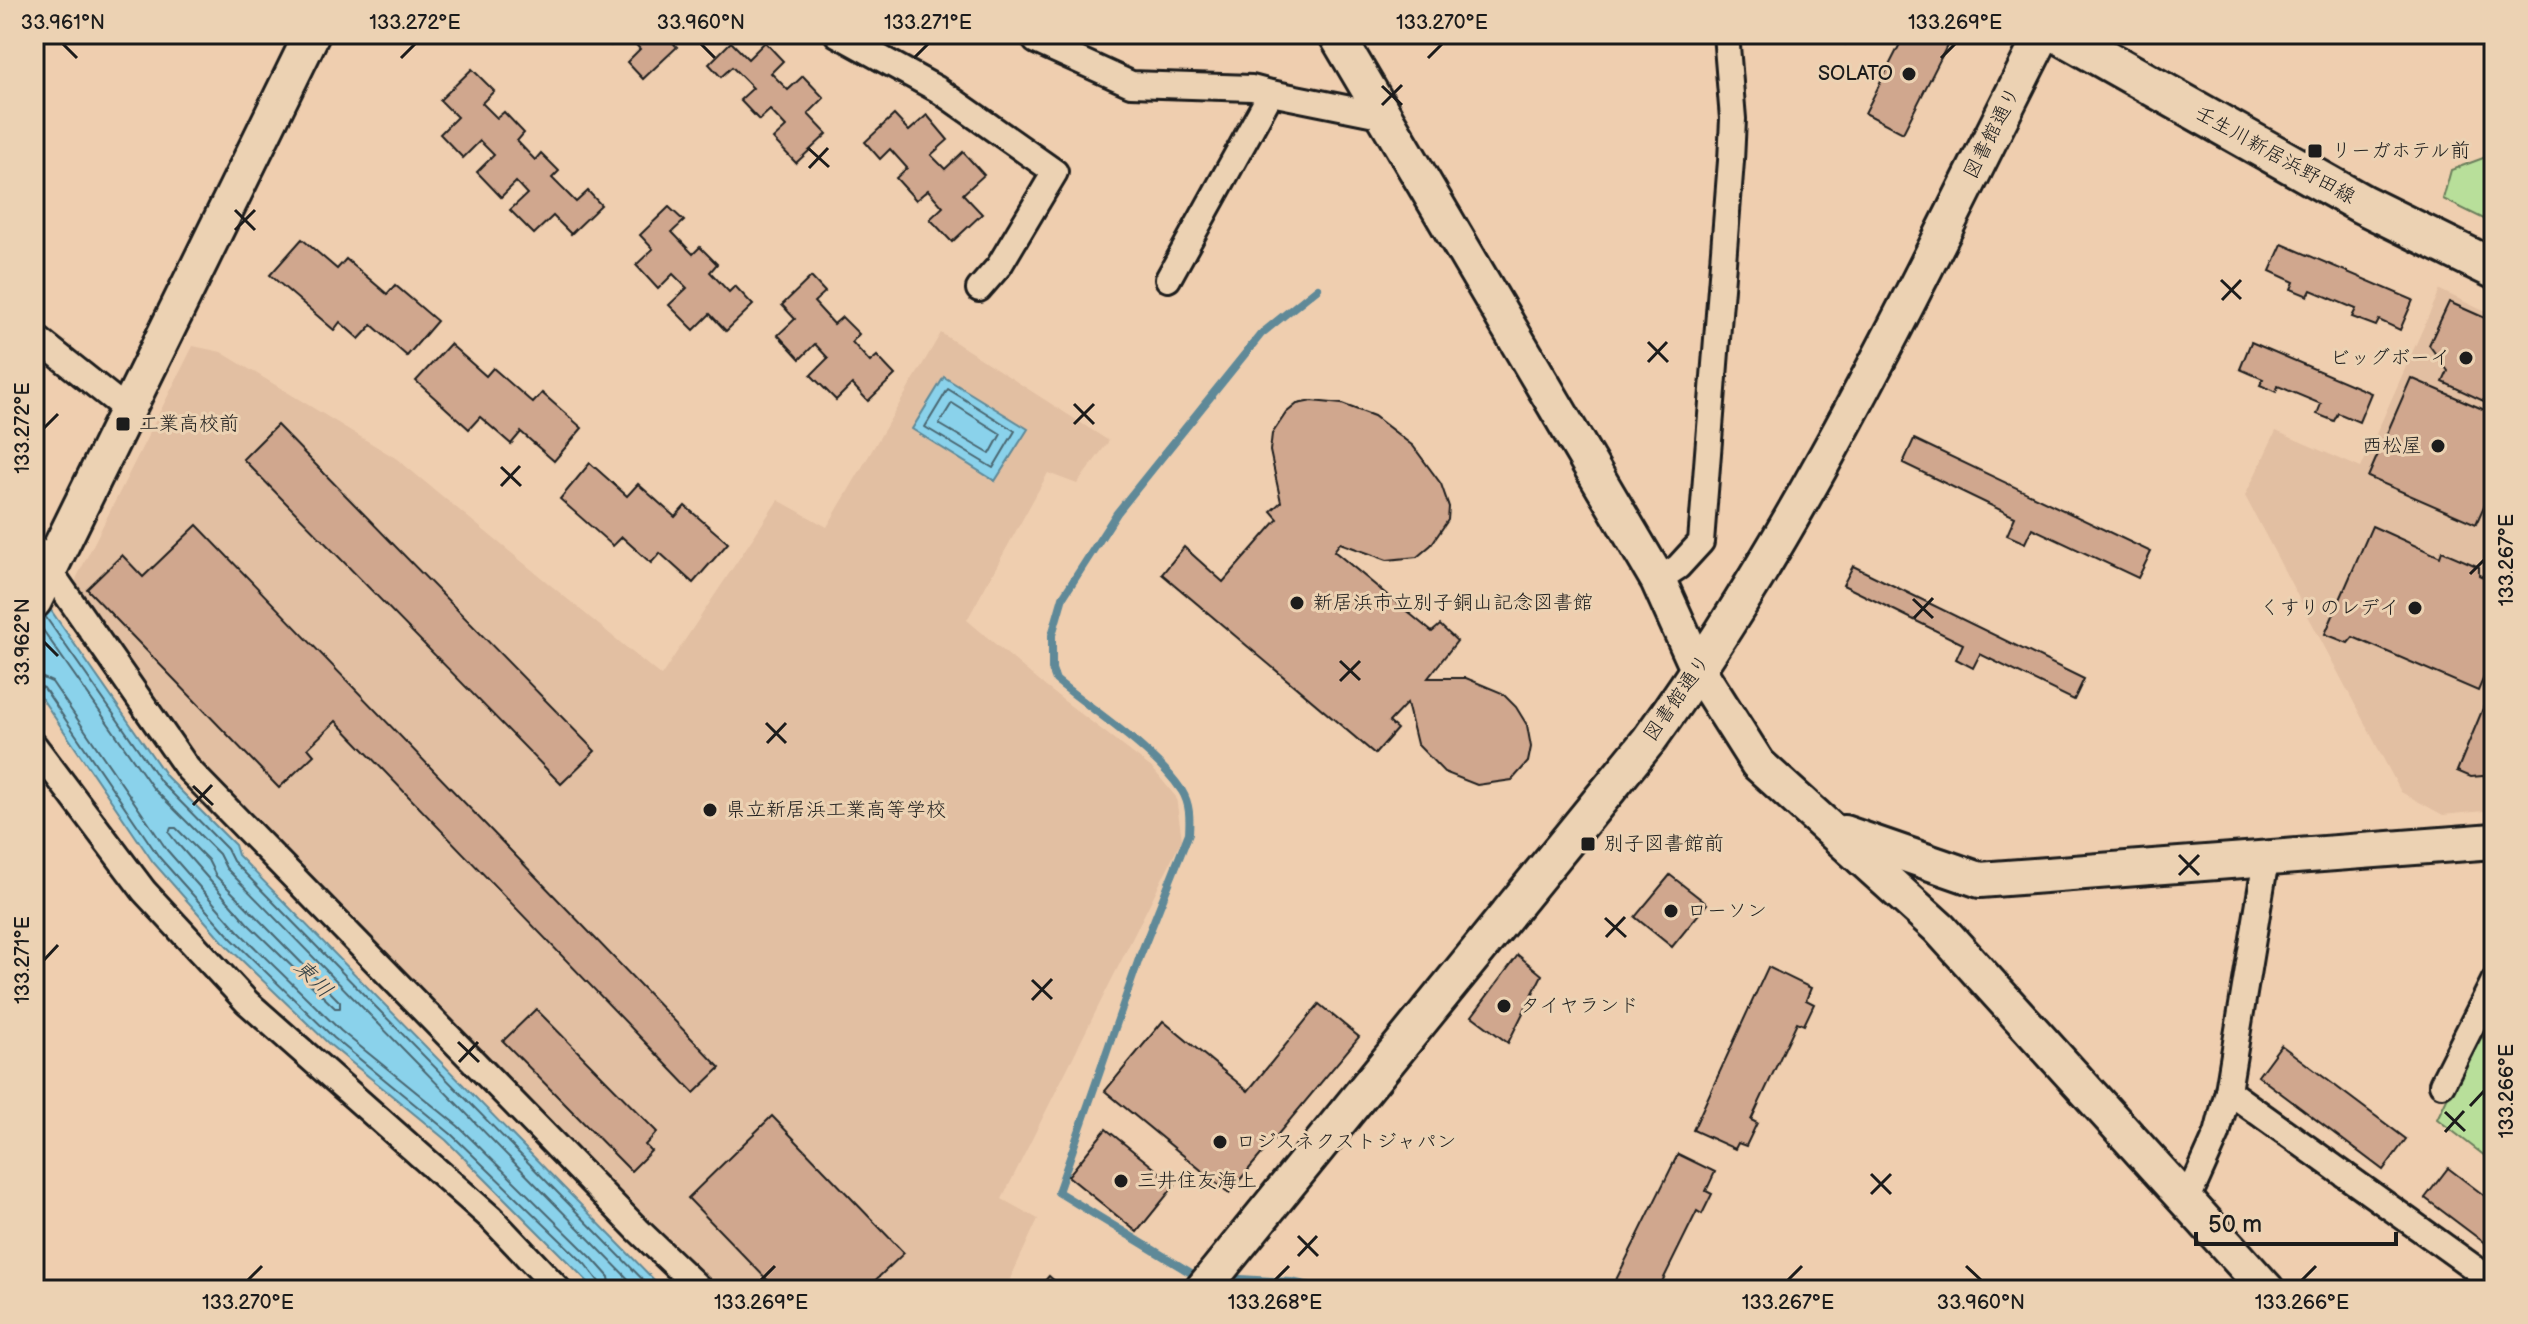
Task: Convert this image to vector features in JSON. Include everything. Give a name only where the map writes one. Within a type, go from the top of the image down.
[{"type":"main road","name":"壬生川新居浜野田線","points":[[2060,34],[2362,204],[2494,269]]},
{"type":"street","points":[[312,34],[127,410],[39,576],[71,605],[188,769],[638,1230],[701,1290]]},
{"type":"street","points":[[837,34],[937,89],[1055,172],[999,266],[979,289]]},
{"type":"street","points":[[1040,34],[1036,41],[1131,84],[1252,88],[1385,116]]},
{"type":"street","points":[[1336,34],[1658,580],[1699,671],[1758,764],[1939,928],[2267,1290]]},
{"type":"street","points":[[1658,580],[1678,567],[1701,542],[1731,161],[1733,119],[1726,34]]},
{"type":"street","name":"図書館通り","points":[[1202,1290],[1649,740],[1699,671],[1829,455],[2043,34]]},
{"type":"street","points":[[1168,279],[1271,93]]},
{"type":"street","points":[[34,336],[127,410]]},
{"type":"street","points":[[34,745],[144,891],[247,1002],[491,1218],[559,1290]]},
{"type":"street","points":[[1829,828],[1980,880],[2494,841]]},
{"type":"street","points":[[2187,1201],[2217,1134],[2228,1091],[2266,859]]},
{"type":"street","points":[[1939,928],[1952,899],[1980,880]]},
{"type":"street","points":[[2442,1084],[2494,981]]},
{"type":"street","points":[[2228,1091],[2494,1282]]},
{"type":"shaded area","points":[[2440,290],[2494,316],[2494,810],[2443,815],[2401,792],[2245,496],[2276,431],[2361,468]]},
{"type":"shaded area","name":"県立新居浜工業高等学校","points":[[941,333],[1109,441],[1077,484],[1048,473],[967,620],[1046,687],[1153,769],[1176,797],[1182,839],[1002,1199],[1038,1219],[1005,1290],[716,1290],[668,1247],[195,764],[73,593],[77,577],[193,346],[221,352],[397,459],[661,676],[778,500],[827,527]]},
{"type":"green space","points":[[2494,154],[2494,224],[2443,199],[2451,170]]},
{"type":"green space","points":[[2479,1032],[2494,1053],[2494,1163],[2437,1119]]},
{"type":"water","points":[[944,377],[1028,429],[995,481],[912,429]]},
{"type":"water","name":"東川","points":[[34,586],[167,777],[235,845],[238,855],[664,1290],[596,1290],[446,1140],[329,1044],[226,945],[153,862],[34,687]]},
{"type":"building","points":[[602,34],[623,34],[611,45]]},
{"type":"building","points":[[626,34],[665,34],[677,47],[643,79],[627,62],[640,49]]},
{"type":"building","points":[[1828,34],[1850,34],[1845,44]]},
{"type":"building","name":"SOLATO","points":[[1905,34],[1952,36],[1903,133],[1865,113]]},
{"type":"building","points":[[731,42],[748,59],[765,42],[783,61],[771,73],[788,90],[803,76],[824,98],[808,114],[827,134],[796,163],[773,139],[786,127],[770,110],[759,120],[740,100],[753,88],[732,67],[721,77],[709,64]]},
{"type":"building","points":[[472,69],[494,91],[482,103],[497,118],[504,112],[524,133],[517,141],[535,160],[541,153],[559,171],[552,178],[576,202],[588,191],[601,205],[571,234],[553,216],[534,234],[510,210],[527,194],[516,182],[501,197],[477,172],[494,155],[480,141],[463,158],[440,134],[457,117],[440,100]]},
{"type":"building","points":[[894,115],[909,131],[927,115],[948,140],[931,155],[945,169],[963,152],[984,175],[963,194],[982,214],[952,242],[930,219],[943,207],[928,190],[916,200],[896,178],[907,168],[890,149],[880,159],[865,142]]},
{"type":"building","points":[[669,207],[684,221],[672,232],[693,254],[700,247],[717,264],[710,272],[729,292],[735,286],[753,305],[726,331],[710,314],[694,330],[669,305],[687,288],[673,274],[658,289],[636,265],[653,249],[640,235]]},
{"type":"building","points":[[302,239],[337,269],[346,259],[387,294],[395,285],[437,321],[407,356],[372,325],[359,339],[340,322],[334,330],[270,275]]},
{"type":"building","points":[[2282,244],[2413,300],[2400,330],[2379,320],[2376,326],[2352,317],[2356,309],[2311,290],[2308,296],[2291,289],[2294,282],[2270,271]]},
{"type":"building","points":[[811,277],[825,292],[814,302],[834,324],[842,317],[859,334],[852,342],[870,362],[877,356],[895,375],[868,401],[852,384],[836,400],[811,375],[828,358],[815,344],[800,359],[778,335],[795,319],[782,305]]},
{"type":"building","name":"ビッグボーイ","points":[[2449,302],[2494,322],[2492,405],[2443,382],[2448,371],[2429,345]]},
{"type":"building","points":[[2251,342],[2371,393],[2359,422],[2338,413],[2334,421],[2317,414],[2321,404],[2278,386],[2276,392],[2260,385],[2263,379],[2240,369]]},
{"type":"building","points":[[450,344],[486,376],[493,368],[533,403],[542,393],[582,428],[554,461],[521,432],[511,444],[480,417],[469,429],[416,381]]},
{"type":"building","name":"西松屋","points":[[2411,378],[2494,414],[2494,484],[2476,524],[2368,477]]},
{"type":"building","name":"新居浜市立別子銅山記念図書館","points":[[1312,401],[1342,404],[1374,416],[1413,446],[1441,484],[1449,507],[1448,520],[1431,545],[1417,557],[1387,560],[1340,543],[1334,551],[1432,632],[1440,625],[1457,641],[1428,678],[1466,678],[1502,693],[1516,707],[1527,725],[1531,747],[1528,762],[1512,780],[1477,785],[1444,772],[1417,744],[1407,703],[1389,722],[1397,729],[1375,754],[1162,574],[1184,547],[1223,582],[1278,519],[1271,511],[1281,502],[1270,451],[1272,434],[1286,413],[1297,404]]},
{"type":"building","points":[[277,425],[595,751],[561,784],[243,459]]},
{"type":"building","points":[[1914,439],[2151,552],[2138,578],[2032,528],[2025,543],[2007,535],[2015,517],[1903,463]]},
{"type":"building","points":[[590,463],[627,496],[638,484],[675,517],[685,506],[728,543],[693,583],[660,553],[651,563],[622,537],[613,546],[560,499]]},
{"type":"building","points":[[197,525],[720,1068],[694,1093],[336,721],[308,748],[314,755],[279,788],[87,589],[122,555],[143,577]]},
{"type":"building","name":"くすりのレデイ","points":[[2372,526],[2440,557],[2442,551],[2479,567],[2479,575],[2494,582],[2494,654],[2478,691],[2353,637],[2348,643],[2325,634]]},
{"type":"building","points":[[1853,566],[2084,679],[2074,700],[1980,654],[1973,668],[1956,659],[1963,644],[1843,585]]},
{"type":"building","points":[[2494,682],[2494,775],[2471,777],[2457,771]]},
{"type":"building","name":"ローソン","points":[[1670,875],[1707,904],[1672,947],[1635,917]]},
{"type":"building","name":"タイヤランド","points":[[1518,955],[1542,975],[1508,1043],[1472,1016]]},
{"type":"building","points":[[1768,967],[1811,988],[1806,1000],[1814,1004],[1804,1025],[1797,1022],[1751,1120],[1757,1123],[1746,1146],[1738,1143],[1735,1149],[1693,1130]]},
{"type":"building","name":"ロジスネクストジャパン","points":[[1319,1004],[1359,1037],[1229,1193],[1105,1091],[1163,1021],[1248,1091]]},
{"type":"building","points":[[536,1009],[657,1132],[645,1145],[651,1151],[631,1171],[503,1041]]},
{"type":"building","points":[[2281,1045],[2406,1139],[2383,1170],[2258,1076]]},
{"type":"building","points":[[772,1116],[904,1253],[865,1290],[777,1290],[688,1198]]},
{"type":"building","name":"三井住友海上","points":[[1106,1129],[1175,1185],[1137,1232],[1068,1176]]},
{"type":"building","points":[[1678,1154],[1715,1172],[1706,1191],[1712,1194],[1702,1214],[1697,1211],[1658,1290],[1611,1290]]},
{"type":"building","points":[[2448,1168],[2494,1203],[2494,1250],[2425,1198]]},
{"type":"building","points":[[1049,1276],[1065,1290],[1037,1290]]},
{"type":"waterway","points":[[1196,1276],[1058,1192],[1140,956],[1189,833],[1189,822],[1185,796],[1156,761],[1056,680],[1052,669],[1052,635],[1063,597],[1117,513],[1261,334],[1318,288]]},
{"type":"waterway","points":[[1240,1279],[1291,1282],[1330,1290]]},
{"type":"place","name":"SOLATO","points":[[1909,74]]},
{"type":"place","name":"リーガホテル前","points":[[2315,151]]},
{"type":"place","name":"ビッグボーイ","points":[[2466,358]]},
{"type":"place","name":"工業高校前","points":[[123,424]]},
{"type":"place","name":"西松屋","points":[[2438,446]]},
{"type":"place","name":"新居浜市立別子銅山記念図書館","points":[[1297,603]]},
{"type":"place","name":"くすりのレデイ","points":[[2415,608]]},
{"type":"place","name":"県立新居浜工業高等学校","points":[[710,810]]},
{"type":"place","name":"別子図書館前","points":[[1588,844]]},
{"type":"place","name":"ローソン","points":[[1671,911]]},
{"type":"place","name":"タイヤランド","points":[[1504,1006]]},
{"type":"place","name":"ロジスネクストジャパン","points":[[1220,1142]]},
{"type":"place","name":"三井住友海上","points":[[1121,1181]]}]
